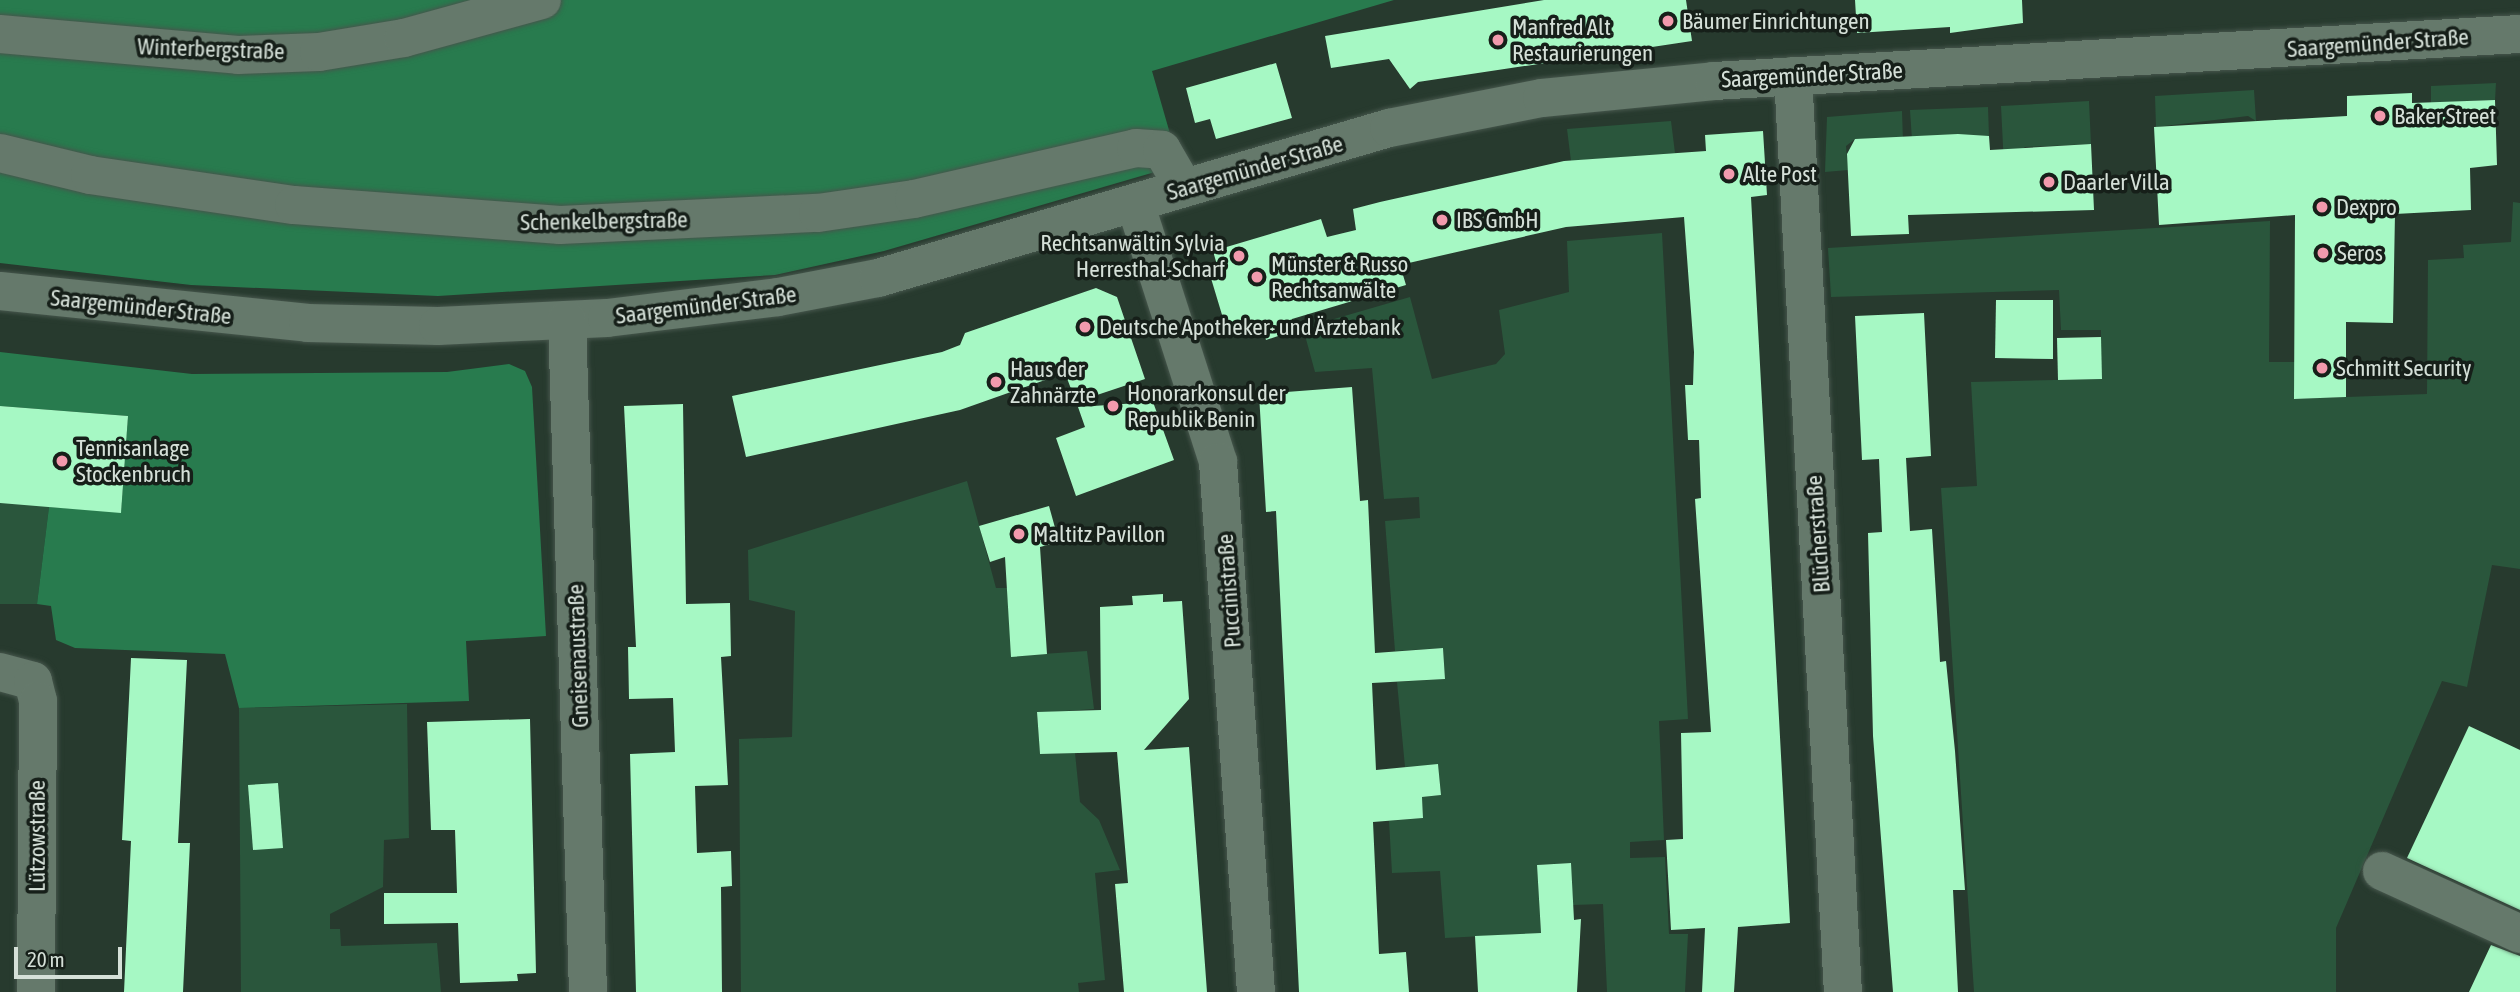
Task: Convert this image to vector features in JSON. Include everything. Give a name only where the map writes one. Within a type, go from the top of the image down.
[{"type":"street","name":"Winterbergstraße","points":[[0,34],[238,55],[319,52],[404,38],[542,0]]},
{"type":"street","name":"Saargemünder Straße","points":[[0,291],[308,323],[439,326],[567,320],[778,297],[878,278],[1389,128],[1529,100],[1793,76],[2520,34]]},
{"type":"street","name":"Blücherstraße","points":[[1793,76],[1843,992]]},
{"type":"street","name":"Schenkelbergstraße","points":[[0,153],[90,175],[294,205],[548,224],[818,213],[914,199],[1136,148],[1162,150],[1184,188]]},
{"type":"street","name":"Puccinistraße","points":[[1135,203],[1218,462],[1256,992]]},
{"type":"street","name":"Gneisenaustraße","points":[[567,320],[588,992]]},
{"type":"street","name":"Lützowstraße","points":[[17,677],[36,992]]},
{"type":"street","points":[[2382,872],[2520,934]]},
{"type":"green space","points":[[0,0],[1394,0],[1152,71],[1179,165],[884,251],[775,275],[438,296],[191,285],[0,263]]},
{"type":"green space","points":[[2496,83],[2495,100],[2431,103],[2431,86]]},
{"type":"green space","points":[[2254,90],[2256,121],[2248,116],[2156,127],[2155,96]]},
{"type":"green space","points":[[2089,101],[2091,144],[2025,147],[2004,166],[2001,106]]},
{"type":"green space","points":[[1988,107],[1989,136],[1912,140],[1910,110]]},
{"type":"green space","points":[[1902,111],[1903,141],[1855,139],[1846,146],[1848,170],[1825,172],[1827,117]]},
{"type":"green space","points":[[1671,121],[1675,153],[1571,161],[1567,129]]},
{"type":"green space","points":[[2513,202],[2520,203],[2520,569],[2492,565],[2467,687],[2442,681],[2336,928],[2336,992],[1974,992],[1941,488],[1977,486],[1971,382],[2101,379],[2101,330],[2061,330],[2059,290],[1831,297],[1828,248],[2270,221],[2269,362],[2295,362],[2294,399],[2427,394],[2428,260],[2464,258],[2463,245],[2511,242]]},
{"type":"green space","points":[[1662,233],[1688,719],[1659,721],[1664,840],[1630,842],[1630,858],[1665,857],[1669,934],[1688,934],[1685,992],[1607,992],[1603,904],[1573,905],[1570,863],[1537,865],[1541,933],[1445,938],[1440,871],[1392,873],[1389,821],[1423,818],[1422,797],[1441,795],[1438,765],[1405,767],[1397,682],[1445,679],[1443,648],[1395,651],[1385,521],[1420,518],[1419,497],[1384,499],[1372,368],[1315,372],[1303,328],[1410,297],[1432,379],[1496,364],[1505,354],[1499,310],[1569,292],[1567,241]]},
{"type":"green space","points":[[0,352],[192,374],[447,372],[509,364],[525,371],[532,387],[546,636],[466,641],[469,701],[239,708],[225,654],[75,648],[56,640],[51,606],[37,604],[49,507],[121,512],[128,416],[0,406]]},
{"type":"green space","name":"Tennisanlage Stockenbruch","points":[[0,406],[128,416],[121,513],[49,507],[37,604],[0,604]]},
{"type":"green space","points":[[967,481],[996,588],[1007,588],[1012,656],[1087,651],[1094,709],[1037,713],[1040,754],[1075,753],[1080,802],[1099,820],[1120,870],[1095,873],[1105,980],[1078,983],[1079,992],[741,992],[739,739],[792,737],[795,611],[749,600],[748,550]]},
{"type":"green space","points":[[407,704],[409,838],[384,840],[383,887],[330,914],[330,929],[340,929],[341,946],[437,943],[441,992],[241,992],[239,708]]},
{"type":"building","points":[[1544,0],[1686,0],[1692,41],[1418,82],[1410,89],[1389,59],[1331,68],[1325,36]]},
{"type":"building","points":[[1855,0],[2022,0],[2023,23],[1950,33],[1950,27],[1857,33]]},
{"type":"building","points":[[1276,63],[1292,118],[1216,139],[1210,119],[1195,123],[1186,88]]},
{"type":"building","points":[[2412,93],[2412,103],[2495,100],[2497,165],[2470,168],[2471,210],[2395,214],[2393,323],[2346,322],[2346,397],[2294,399],[2295,215],[2159,225],[2154,127],[2347,116],[2347,96]]},
{"type":"building","points":[[1763,131],[1767,195],[1751,197],[1790,923],[1738,927],[1734,992],[1702,992],[1705,928],[1671,930],[1666,840],[1683,839],[1681,733],[1711,732],[1695,499],[1701,498],[1699,440],[1688,440],[1685,385],[1693,385],[1694,352],[1684,217],[1566,227],[1400,265],[1406,285],[1292,319],[1290,332],[1266,340],[1262,328],[1229,338],[1210,275],[1219,272],[1213,251],[1321,219],[1327,237],[1356,230],[1353,209],[1564,161],[1706,151],[1705,135]]},
{"type":"building","points":[[1958,134],[1989,136],[1990,150],[2091,144],[2094,210],[1908,215],[1909,234],[1851,236],[1847,154],[1855,139]]},
{"type":"building","points":[[1096,288],[1117,297],[1145,379],[1076,402],[1065,373],[960,410],[746,457],[732,396],[942,352],[960,345],[965,333]]},
{"type":"building","points":[[1996,300],[2053,300],[2053,359],[1995,358]]},
{"type":"building","points":[[1924,313],[1931,456],[1906,458],[1910,531],[1932,529],[1940,662],[1946,661],[1955,751],[1965,890],[1953,890],[1958,992],[1893,992],[1873,736],[1868,533],[1882,532],[1879,459],[1862,460],[1855,316]]},
{"type":"building","points":[[2101,337],[2102,379],[2058,380],[2057,338]]},
{"type":"building","points":[[1352,387],[1360,501],[1368,500],[1375,653],[1443,648],[1445,679],[1372,683],[1376,770],[1438,764],[1441,795],[1422,797],[1423,818],[1373,822],[1379,954],[1406,952],[1409,992],[1299,992],[1276,511],[1266,512],[1259,394]]},
{"type":"building","points":[[1153,402],[1174,460],[1076,496],[1056,438],[1085,427],[1078,407]]},
{"type":"building","points":[[683,404],[686,604],[730,603],[731,656],[721,657],[728,785],[695,786],[697,853],[731,851],[732,886],[721,887],[722,992],[636,992],[630,754],[675,752],[673,698],[629,699],[628,647],[636,647],[624,406]]},
{"type":"building","name":"Tennisanlage Stockenbruch","points":[[0,406],[128,416],[121,513],[0,503]]},
{"type":"building","points":[[1049,506],[1059,542],[1040,547],[1047,654],[1011,657],[1005,557],[990,562],[979,526]]},
{"type":"building","points":[[1163,594],[1163,602],[1182,601],[1189,699],[1144,750],[1189,747],[1207,992],[1124,992],[1115,884],[1128,883],[1117,752],[1040,754],[1037,712],[1101,710],[1100,607],[1133,605],[1132,596]]},
{"type":"building","points":[[131,658],[187,660],[178,843],[190,843],[183,992],[124,992],[131,841],[122,840]]},
{"type":"building","points":[[530,719],[536,973],[517,974],[518,981],[460,983],[458,923],[384,924],[384,893],[457,893],[455,830],[431,830],[427,722]]},
{"type":"building","points":[[2469,726],[2520,750],[2520,910],[2407,858]]},
{"type":"building","points":[[278,783],[283,848],[253,850],[248,785]]},
{"type":"building","points":[[1571,863],[1574,920],[1581,919],[1577,992],[1478,992],[1475,936],[1541,933],[1537,865]]},
{"type":"building","points":[[2491,945],[2520,956],[2520,992],[2469,992]]},
{"type":"place","name":"Bäumer Einrichtungen","points":[[1668,21]]},
{"type":"place","name":"Manfred Alt Restaurierungen","points":[[1498,40]]},
{"type":"place","name":"Baker Street","points":[[2380,116]]},
{"type":"place","name":"Alte Post","points":[[1729,174]]},
{"type":"place","name":"Daarler Villa","points":[[2049,182]]},
{"type":"place","name":"Dexpro","points":[[2322,207]]},
{"type":"place","name":"IBS GmbH","points":[[1442,220]]},
{"type":"place","name":"Seros","points":[[2323,253]]},
{"type":"place","name":"Rechtsanwältin Sylvia Herresthal-Scharf","points":[[1239,256]]},
{"type":"place","name":"Münster & Russo Rechtsanwälte","points":[[1257,277]]},
{"type":"place","name":"Deutsche Apotheker- und Ärztebank","points":[[1085,327]]},
{"type":"place","name":"Schmitt Security","points":[[2322,368]]},
{"type":"place","name":"Haus der Zahnärzte","points":[[996,382]]},
{"type":"place","name":"Honorarkonsul der Republik Benin","points":[[1113,406]]},
{"type":"place","name":"Tennisanlage Stockenbruch","points":[[62,461]]},
{"type":"place","name":"Maltitz Pavillon","points":[[1019,534]]}]
